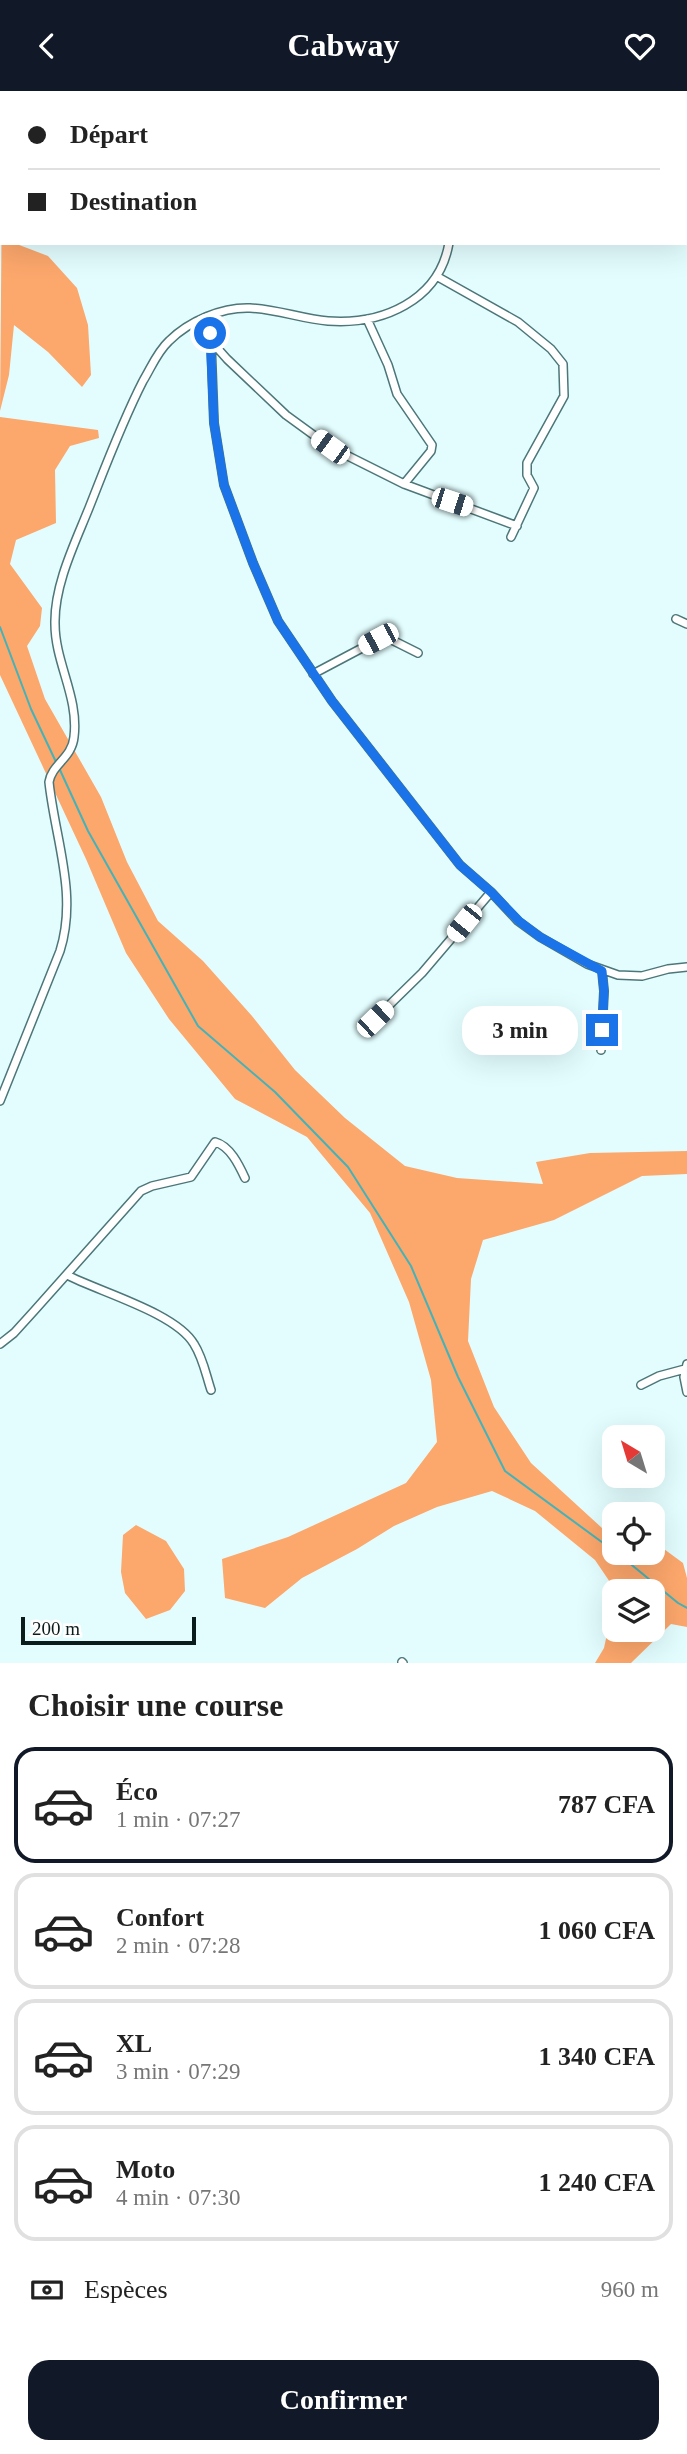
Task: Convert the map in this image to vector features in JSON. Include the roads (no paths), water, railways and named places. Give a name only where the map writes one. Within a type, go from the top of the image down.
[{"type":"street","points":[[0,1101],[60,951],[64,934],[65,867],[49,782],[52,772],[65,759],[71,748],[75,725],[71,691],[55,631],[56,604],[81,528],[116,438],[139,389],[168,341],[189,326],[210,316],[249,308],[328,321],[366,319],[406,306],[428,289],[438,277],[448,245]]},
{"type":"street","points":[[438,277],[518,322],[551,349],[563,364],[564,396],[527,463],[527,475],[534,488],[510,537]]},
{"type":"street","points":[[210,316],[214,423],[224,485],[269,603],[313,674],[460,865],[513,916],[540,937],[602,971],[635,977],[687,967]]},
{"type":"street","points":[[366,319],[385,357],[397,394],[432,445],[431,451],[404,484]]},
{"type":"street","points":[[210,340],[226,359],[277,407],[330,447],[404,484],[517,526]]},
{"type":"street","points":[[676,619],[687,624]]},
{"type":"street","points":[[313,674],[386,637],[418,653]]},
{"type":"street","points":[[375,1019],[422,973],[491,892]]},
{"type":"street","points":[[601,1050],[604,991],[602,971]]},
{"type":"street","points":[[0,1344],[14,1333],[107,1233],[141,1191],[191,1177],[212,1144],[218,1142],[237,1162],[245,1178]]},
{"type":"street","points":[[67,1275],[142,1307],[187,1334],[199,1353],[211,1390]]},
{"type":"street","points":[[640,1385],[686,1366],[687,1392]]},
{"type":"waterway","points":[[0,627],[31,709],[56,762]]},
{"type":"waterway","points":[[60,770],[88,831],[198,1026],[275,1092],[348,1167],[411,1266],[458,1377],[505,1471],[602,1542]]},
{"type":"waterway","points":[[632,1565],[687,1608]]}]
